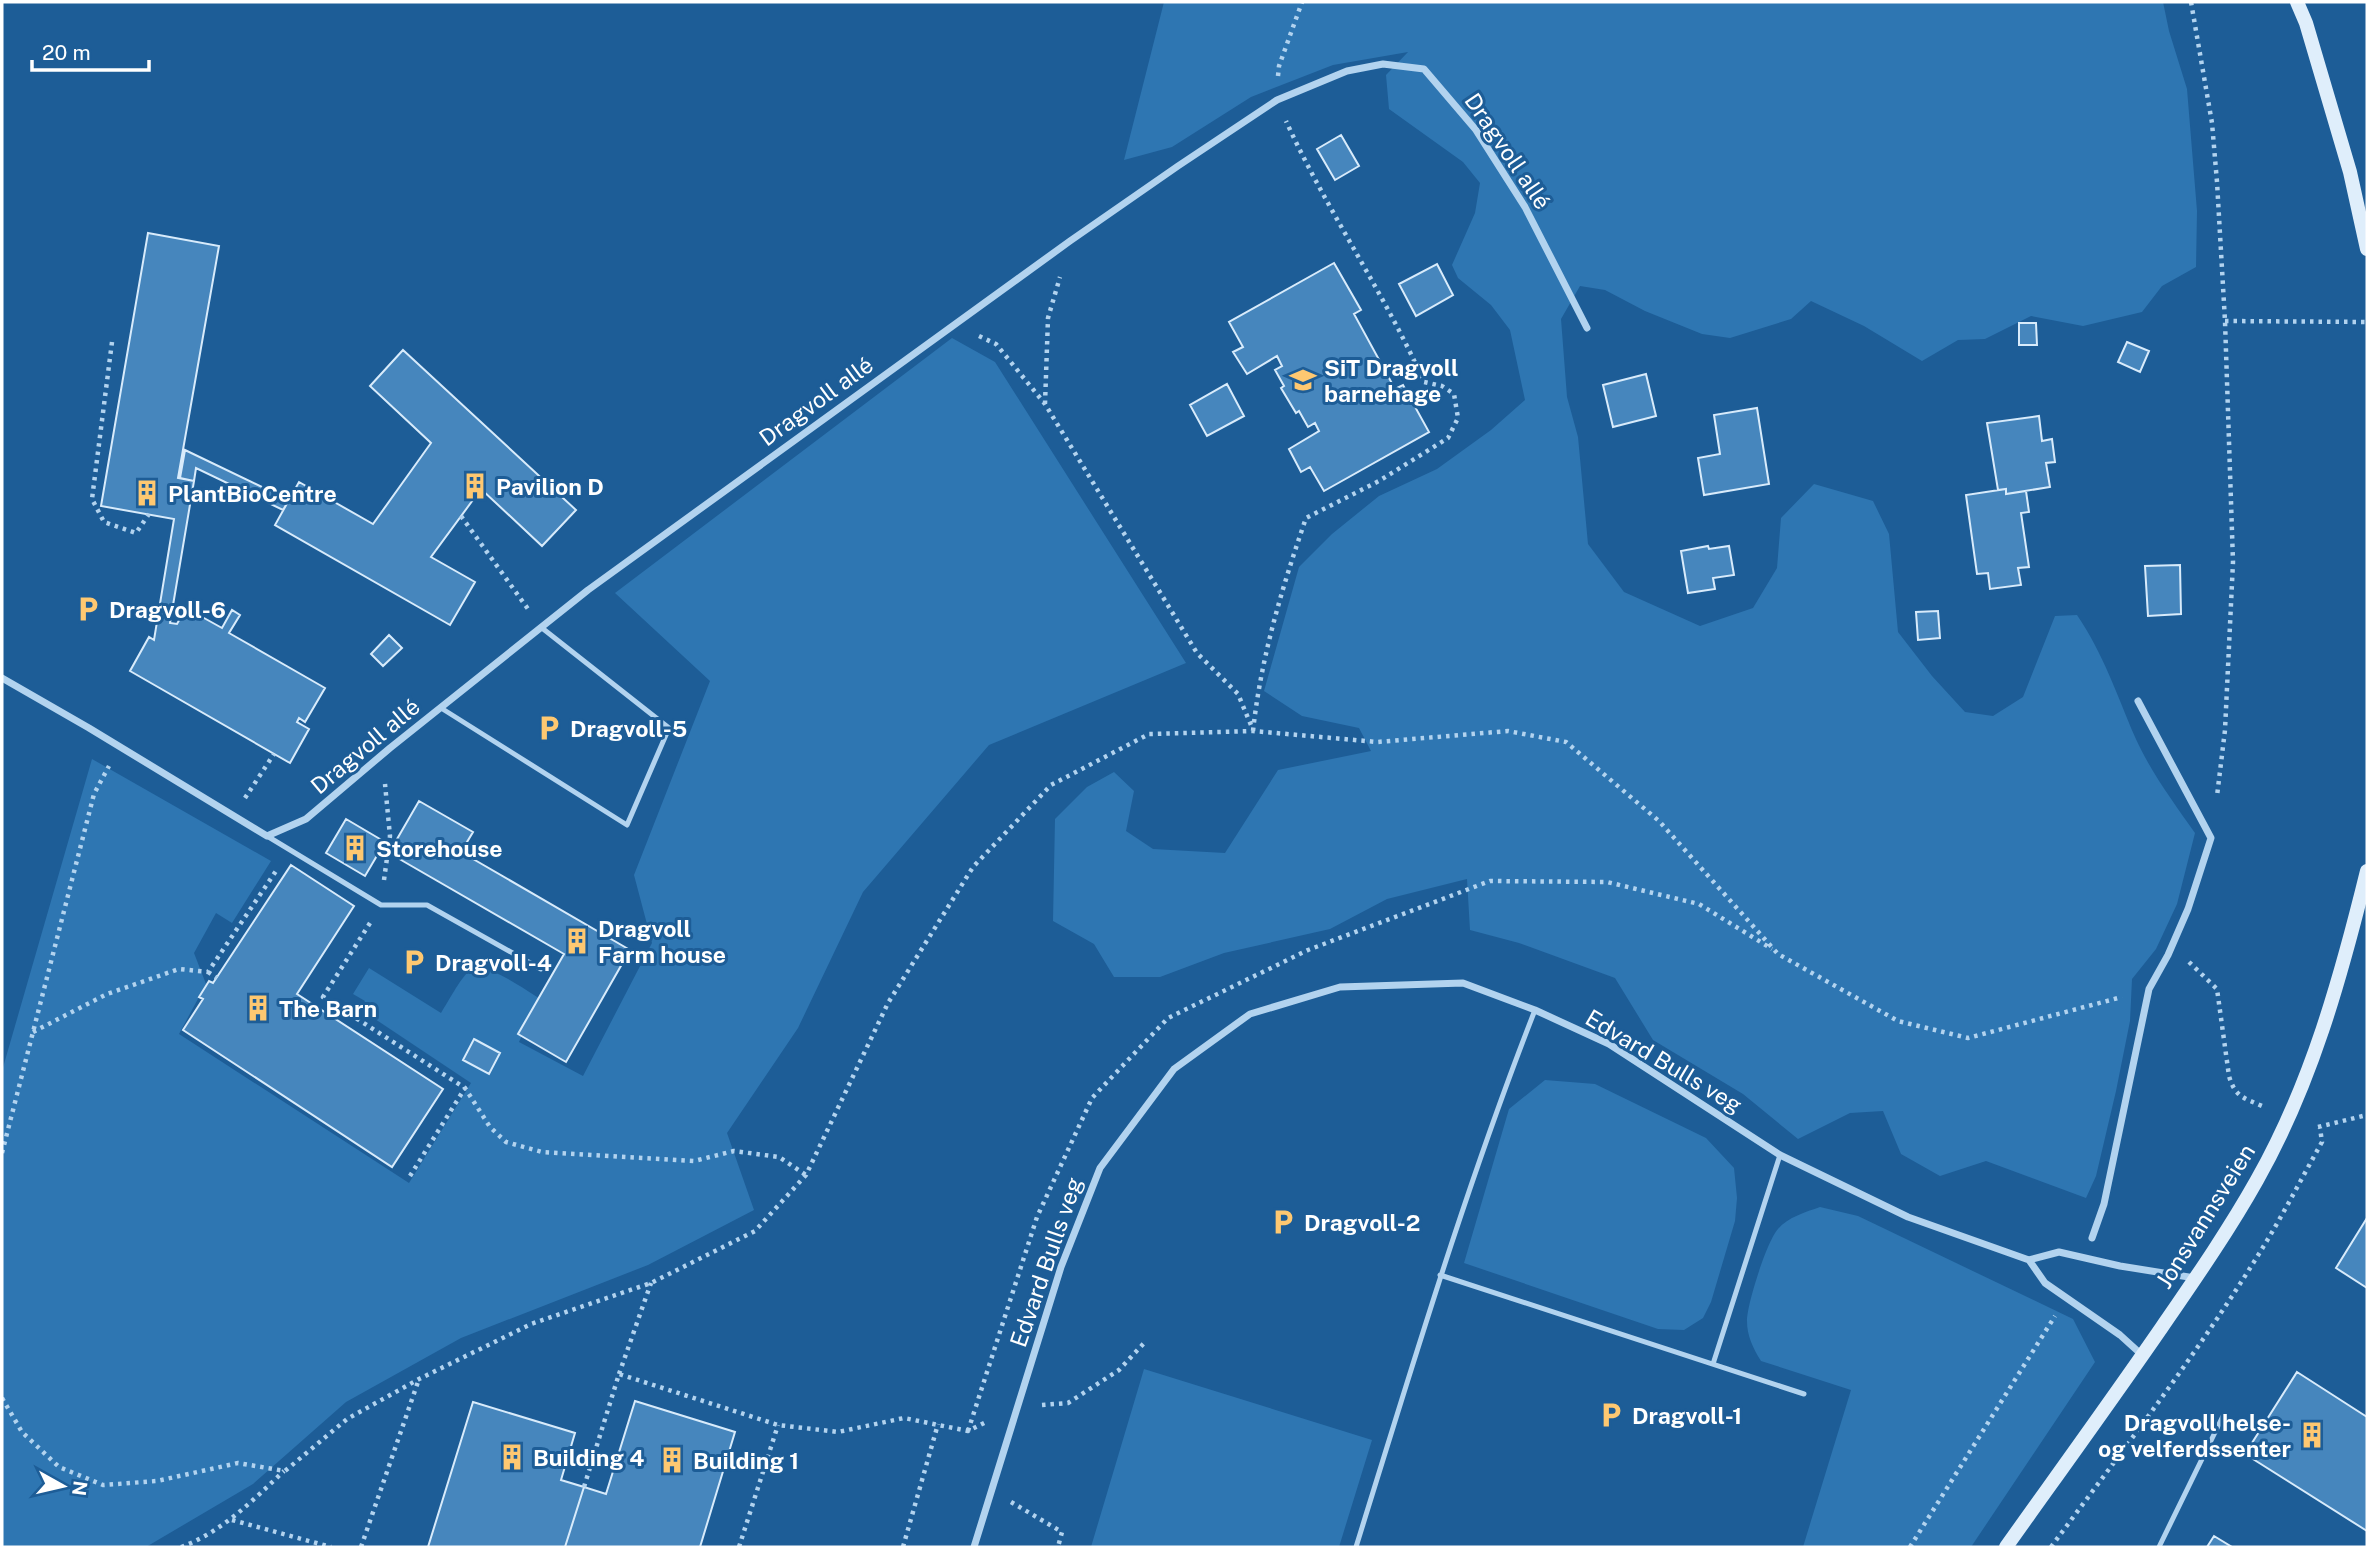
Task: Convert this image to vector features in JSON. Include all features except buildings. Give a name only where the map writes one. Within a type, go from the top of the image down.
[{"type":"main road","points":[[2297,2],[2306,23],[2350,172],[2367,249]]},
{"type":"main road","name":"Jonsvannsveien","points":[[2006,1547],[2196,1278],[2258,1180],[2289,1116],[2319,1038],[2335,991],[2367,871]]},
{"type":"street","name":"Dragvoll allé","points":[[267,836],[306,819],[589,590],[1070,241],[1277,100],[1347,71],[1383,64],[1424,69],[1476,130],[1525,207],[1587,328]]},
{"type":"street","points":[[2,678],[267,836]]},
{"type":"street","points":[[2092,1238],[2104,1204],[2149,989],[2168,955],[2188,909],[2211,838],[2138,701]]},
{"type":"street","name":"Edvard Bulls veg","points":[[974,1547],[1061,1266],[1100,1168],[1174,1069],[1250,1014],[1340,987],[1463,983],[1535,1010],[1609,1044],[1780,1155],[1908,1217],[2029,1260]]},
{"type":"street","points":[[2142,1355],[2120,1335],[2045,1283],[2029,1260],[2059,1252],[2120,1266],[2196,1278]]},
{"type":"lane","points":[[441,708],[627,825],[669,728],[542,628]]},
{"type":"lane","points":[[267,836],[381,905],[427,905],[541,969]]},
{"type":"lane","points":[[1356,1547],[1440,1275],[1493,1116],[1535,1010]]},
{"type":"lane","points":[[1713,1364],[1780,1155]]},
{"type":"lane","points":[[1440,1275],[1804,1394]]},
{"type":"lane","points":[[2159,1547],[2223,1416]]},
{"type":"path","points":[[1253,731],[1258,689],[1278,603],[1306,518],[1379,481],[1448,438],[1458,418],[1454,394],[1442,386],[1424,382],[1408,346],[1302,156],[1277,100],[1279,66],[1302,2]]},
{"type":"path","points":[[2190,2],[2211,123],[2225,321],[2233,562],[2225,730],[2211,838]]},
{"type":"path","points":[[1045,404],[1048,318],[1070,241]]},
{"type":"path","points":[[2225,321],[2367,322]]},
{"type":"path","points":[[955,324],[996,344],[1045,404],[1197,653],[1238,694],[1253,731]]},
{"type":"path","points":[[112,342],[92,499],[104,522],[136,533],[149,514]]},
{"type":"path","points":[[461,516],[542,628]]},
{"type":"path","points":[[181,1547],[195,1542],[231,1520],[347,1419],[419,1379],[531,1324],[651,1283],[755,1231],[806,1175],[888,1003],[973,867],[1051,785],[1149,734],[1253,731],[1377,743],[1508,731],[1566,742],[1658,821],[1778,954]]},
{"type":"path","points":[[2,1153],[94,794],[120,747]]},
{"type":"path","points":[[233,817],[274,754]]},
{"type":"path","points":[[382,755],[390,836],[381,905],[323,997],[465,1088],[490,1127],[506,1142],[542,1152],[694,1161],[734,1151],[779,1157],[806,1175]]},
{"type":"path","points":[[208,972],[290,850]]},
{"type":"path","points":[[968,1431],[1037,1217],[1092,1098],[1168,1018],[1308,950],[1490,881],[1607,881],[1699,904],[1778,954],[1898,1021],[1968,1038],[2149,989]]},
{"type":"path","points":[[2168,955],[2193,963],[2217,989],[2233,1089],[2243,1098],[2263,1106]]},
{"type":"path","points":[[33,1032],[107,995],[179,969],[208,972],[217,978]]},
{"type":"path","points":[[410,1176],[465,1088]]},
{"type":"path","points":[[2312,1125],[2320,1128],[2367,1115]]},
{"type":"path","points":[[2051,1547],[2146,1419],[2237,1288],[2322,1142],[2320,1128]]},
{"type":"path","points":[[584,1487],[651,1283]]},
{"type":"path","points":[[1910,1547],[2056,1315]]},
{"type":"path","points":[[619,1374],[778,1425],[838,1432],[904,1418],[968,1431],[1017,1407],[1068,1403],[1119,1370],[1145,1342]]},
{"type":"path","points":[[361,1547],[419,1379]]},
{"type":"path","points":[[2,1398],[22,1432],[59,1467],[103,1485],[157,1481],[238,1464],[285,1471]]},
{"type":"path","points":[[903,1547],[937,1424]]},
{"type":"path","points":[[739,1547],[778,1425]]},
{"type":"path","points":[[992,1491],[1062,1532],[1058,1547]]},
{"type":"path","points":[[231,1520],[331,1547]]},
{"type":"shaded area","points":[[1164,2],[2163,2],[2187,89],[2197,211],[2196,267],[2162,286],[2142,312],[2083,326],[2031,316],[1985,339],[1958,340],[1922,361],[1864,326],[1811,301],[1791,319],[1730,338],[1702,334],[1645,311],[1605,290],[1580,286],[1561,319],[1567,397],[1578,437],[1588,544],[1624,592],[1700,626],[1753,608],[1777,568],[1781,518],[1814,484],[1873,501],[1889,534],[1898,632],[1932,676],[1965,712],[1993,716],[2023,697],[2055,616],[2077,615],[2095,644],[2141,750],[2195,833],[2177,904],[2156,949],[2132,979],[2130,1021],[2116,1091],[2096,1176],[2086,1198],[1986,1161],[1940,1176],[1901,1154],[1883,1111],[1850,1113],[1798,1139],[1743,1094],[1653,1040],[1615,978],[1519,943],[1470,930],[1467,879],[1387,899],[1330,929],[1224,953],[1160,977],[1114,977],[1094,944],[1053,921],[1055,819],[1087,787],[1114,772],[1134,791],[1126,831],[1153,849],[1225,853],[1278,770],[1371,751],[1359,728],[1302,716],[1264,691],[1299,567],[1332,534],[1379,496],[1437,469],[1491,430],[1525,400],[1510,330],[1491,305],[1458,278],[1452,265],[1475,213],[1480,183],[1463,162],[1389,109],[1386,75],[1408,52],[1333,65],[1251,97],[1172,147],[1124,160]]},
{"type":"shaded area","points":[[952,338],[995,362],[1186,663],[989,745],[863,892],[798,1028],[727,1133],[754,1210],[648,1265],[461,1338],[346,1402],[253,1484],[146,1547],[2,1547],[2,1071],[92,759],[271,861],[232,923],[216,913],[194,953],[206,984],[179,1034],[409,1183],[471,1083],[360,1009],[365,1001],[353,994],[369,968],[441,1013],[469,971],[484,969],[504,977],[539,998],[519,1042],[583,1076],[652,943],[634,875],[710,681],[615,593]]},
{"type":"shaded area","points":[[1545,1080],[1595,1084],[1706,1138],[1734,1168],[1737,1198],[1735,1221],[1711,1302],[1703,1318],[1684,1330],[1658,1329],[1464,1263],[1509,1109]]},
{"type":"shaded area","points":[[1820,1207],[1858,1216],[2073,1319],[2095,1362],[1971,1547],[1803,1547],[1851,1390],[1761,1361],[1751,1342],[1747,1321],[1758,1273],[1778,1229],[1798,1215]]},
{"type":"shaded area","points":[[1144,1369],[1372,1440],[1339,1547],[1091,1547]]},
{"type":"place","name":"SiT Dragvoll barnehage","points":[[1303,380]]},
{"type":"place","name":"Pavilion D","points":[[475,486]]},
{"type":"place","name":"PlantBioCentre","points":[[147,493]]},
{"type":"place","name":"Dragvoll-6","points":[[88,609]]},
{"type":"place","name":"Dragvoll-5","points":[[549,728]]},
{"type":"place","name":"Storehouse","points":[[355,848]]},
{"type":"place","name":"Dragvoll Farm house","points":[[577,941]]},
{"type":"place","name":"Dragvoll-4","points":[[414,962]]},
{"type":"place","name":"The Barn","points":[[258,1008]]},
{"type":"place","name":"Dragvoll-2","points":[[1283,1222]]},
{"type":"place","name":"Dragvoll-1","points":[[1611,1415]]},
{"type":"place","name":"Dragvoll helse- og velferdssenter","points":[[2312,1435]]},
{"type":"place","name":"Building 4","points":[[512,1457]]},
{"type":"place","name":"Building 1","points":[[672,1460]]}]
